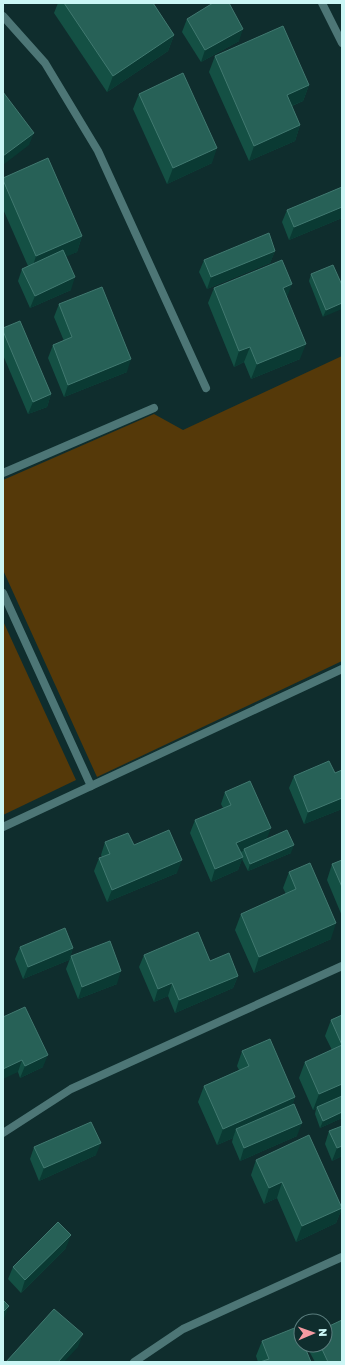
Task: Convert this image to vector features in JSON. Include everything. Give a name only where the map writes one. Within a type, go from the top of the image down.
[{"type":"street","points":[[322,3],[342,43]]},
{"type":"street","points":[[3,16],[46,63],[98,151],[206,388]]},
{"type":"street","points":[[3,473],[154,408]]},
{"type":"street","points":[[3,593],[91,786]]},
{"type":"street","points":[[3,827],[342,669]]},
{"type":"street","points":[[3,1133],[71,1090],[342,966]]},
{"type":"street","points":[[134,1362],[183,1329],[342,1257]]},
{"type":"shaded area","points":[[342,356],[342,661],[97,777],[3,570],[3,480],[154,414],[183,430]]},
{"type":"shaded area","points":[[3,621],[76,780],[3,815]]},
{"type":"building","points":[[64,3],[153,3],[174,35],[113,76]]},
{"type":"building","points":[[213,3],[229,3],[243,29],[205,50],[187,19]]},
{"type":"building","points":[[283,26],[309,85],[287,95],[300,125],[254,146],[215,56]]},
{"type":"building","points":[[183,73],[217,148],[173,168],[139,94]]},
{"type":"building","points":[[3,92],[34,133],[3,156]]},
{"type":"building","points":[[48,158],[82,236],[36,256],[3,178]]},
{"type":"building","points":[[342,187],[342,207],[294,227],[287,210]]},
{"type":"building","points":[[269,233],[275,251],[211,277],[204,260]]},
{"type":"building","points":[[63,250],[75,277],[35,296],[22,269]]},
{"type":"building","points":[[282,260],[292,284],[283,288],[306,344],[257,364],[250,347],[239,351],[214,288]]},
{"type":"building","points":[[333,265],[342,285],[342,303],[326,310],[311,274]]},
{"type":"building","points":[[102,287],[131,359],[68,385],[53,345],[72,337],[59,304]]},
{"type":"building","points":[[20,321],[51,394],[33,402],[3,331],[3,328]]},
{"type":"building","points":[[329,761],[335,773],[342,770],[342,798],[308,812],[294,776]]},
{"type":"building","points":[[250,781],[271,828],[236,843],[243,857],[215,869],[195,820],[231,805],[225,792]]},
{"type":"building","points":[[169,830],[182,860],[112,890],[99,858],[110,854],[105,842],[128,833],[134,845]]},
{"type":"building","points":[[287,830],[294,845],[250,864],[244,849]]},
{"type":"building","points":[[342,860],[342,887],[332,864]]},
{"type":"building","points":[[310,863],[336,923],[259,957],[241,914],[296,889],[289,872]]},
{"type":"building","points":[[65,928],[73,948],[28,967],[20,947]]},
{"type":"building","points":[[198,932],[210,961],[229,953],[238,976],[179,1000],[172,983],[158,989],[144,955]]},
{"type":"building","points":[[110,941],[121,971],[82,987],[71,956]]},
{"type":"building","points":[[25,1007],[48,1055],[25,1066],[22,1060],[3,1069],[3,1017]]},
{"type":"building","points":[[342,1015],[342,1045],[331,1020]]},
{"type":"building","points":[[270,1039],[295,1097],[223,1129],[204,1086],[249,1066],[242,1051]]},
{"type":"building","points":[[342,1045],[342,1084],[319,1094],[305,1062]]},
{"type":"building","points":[[342,1096],[342,1112],[323,1121],[317,1107]]},
{"type":"building","points":[[294,1104],[302,1123],[244,1148],[236,1129]]},
{"type":"building","points":[[91,1122],[101,1143],[44,1168],[34,1147]]},
{"type":"building","points":[[342,1126],[342,1146],[337,1148],[329,1131]]},
{"type":"building","points":[[309,1135],[342,1208],[302,1226],[282,1182],[269,1188],[256,1160]]},
{"type":"building","points":[[58,1222],[71,1235],[25,1280],[13,1267]]},
{"type":"building","points":[[3,1300],[9,1306],[3,1312]]},
{"type":"building","points":[[54,1309],[83,1334],[58,1362],[6,1362]]},
{"type":"building","points":[[342,1320],[342,1362],[328,1362],[324,1353],[333,1353],[333,1324]]},
{"type":"building","points":[[293,1329],[293,1353],[307,1353],[311,1362],[260,1362],[269,1359],[262,1341]]}]
